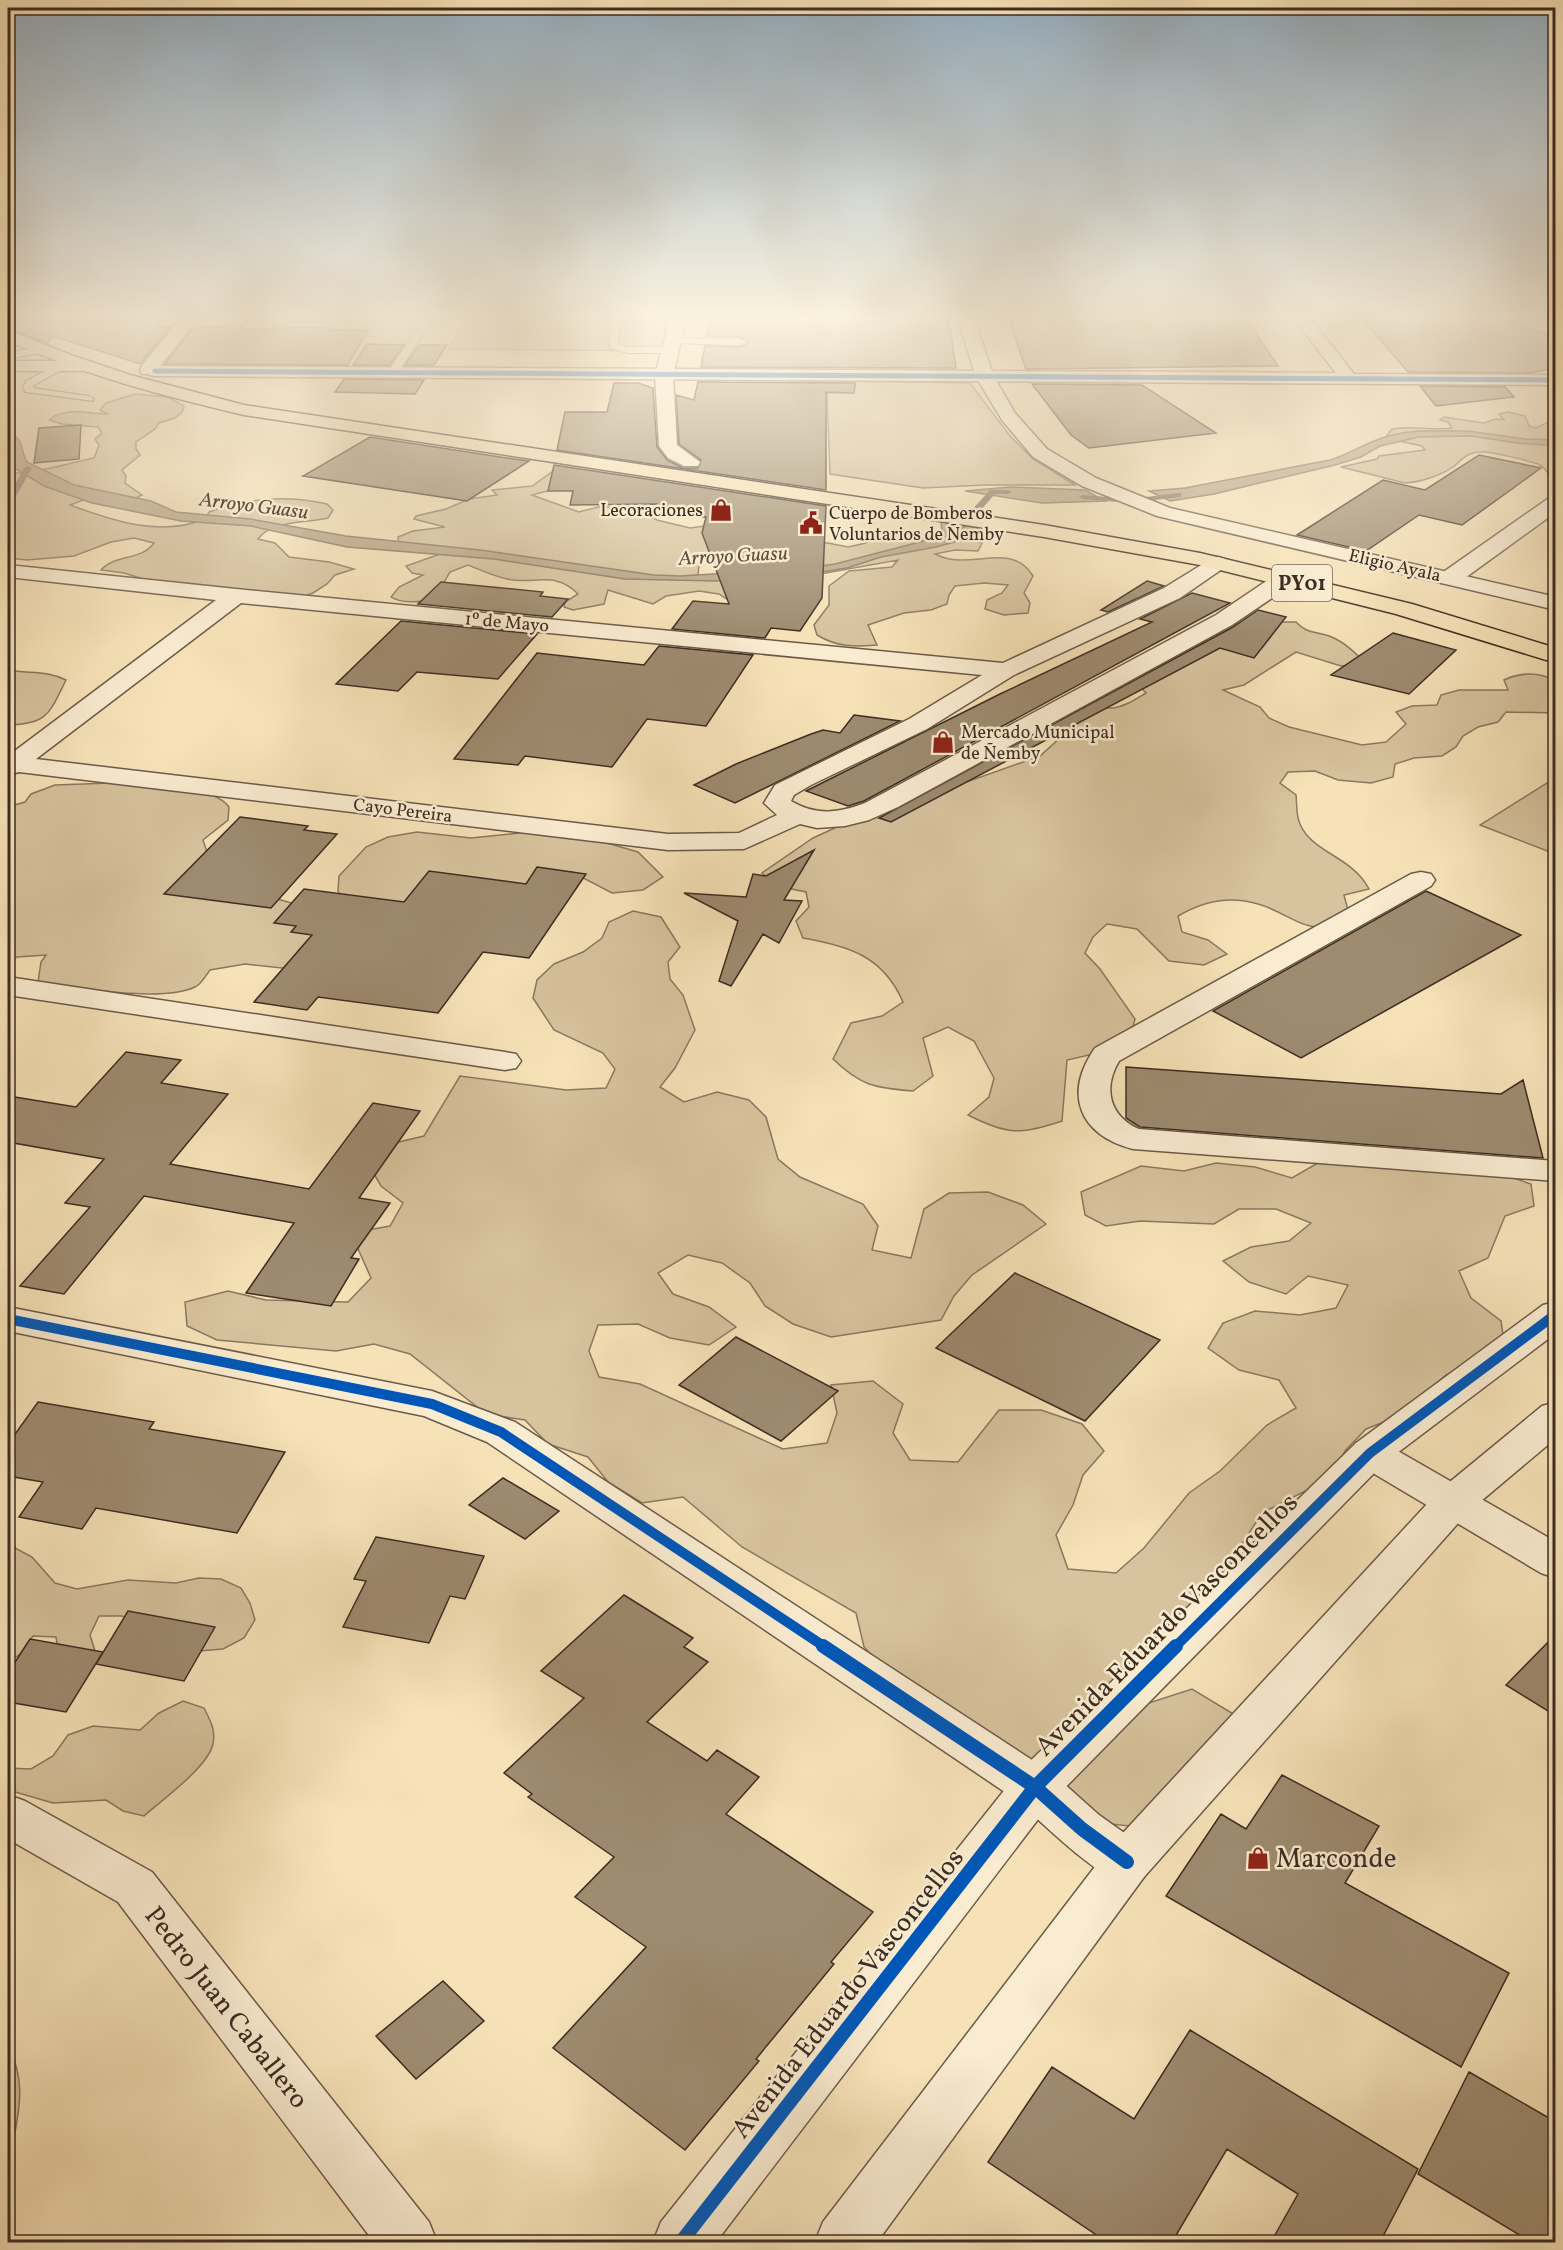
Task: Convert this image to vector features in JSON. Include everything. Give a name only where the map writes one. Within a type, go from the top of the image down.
[{"type":"highway","name":"PY01","points":[[335,424],[893,510],[1051,524],[1192,542],[1326,571],[1491,614]]},
{"type":"highway","name":"PY01","points":[[433,424],[914,498],[1051,524],[1210,570],[1285,579],[1404,609],[1556,656]]},
{"type":"street","points":[[667,424],[668,446],[675,454],[691,462]]},
{"type":"street","name":"Eligio Ayala","points":[[1015,424],[1040,453],[1089,482],[1164,512],[1556,604]]},
{"type":"street","points":[[1450,578],[1556,502]]},
{"type":"street","points":[[1535,518],[1556,523]]},
{"type":"street","points":[[1263,591],[1229,580],[1210,570],[1135,611],[1006,670],[918,724],[784,790],[777,803],[795,816],[828,820],[869,810],[1216,624],[1249,604],[1263,591],[1285,579]]},
{"type":"street","name":"1º de Mayo","points":[[8,571],[236,596],[1006,670]]},
{"type":"street","points":[[9,765],[236,596]]},
{"type":"street","name":"Cayo Pereira","points":[[9,765],[668,842],[744,841],[795,816]]},
{"type":"street","points":[[1421,880],[1106,1055],[1095,1077],[1095,1095],[1101,1116],[1110,1127],[1133,1139],[1556,1171]]},
{"type":"street","points":[[8,986],[505,1061]]},
{"type":"street","name":"Avenida Eduardo Vasconcellos","points":[[681,2242],[1035,1787],[1370,1453],[1556,1314]]},
{"type":"street","points":[[8,1319],[432,1404],[501,1432],[1035,1787],[1082,1829],[1127,1862]]},
{"type":"street","points":[[843,2242],[1127,1862],[1454,1501],[1556,1416]]},
{"type":"street","points":[[1370,1453],[1556,1563]]},
{"type":"street","name":"Pedro Juan Caballero","points":[[8,1815],[135,1887],[409,2242]]},
{"type":"shaded area","points":[[62,424],[158,424],[155,429],[136,442],[136,449],[140,455],[122,470],[126,476],[125,483],[142,495],[127,502],[86,499],[70,505],[137,525],[171,527],[205,519],[209,512],[223,507],[252,501],[297,499],[327,504],[333,510],[328,518],[281,525],[272,528],[258,539],[275,543],[289,557],[329,562],[354,569],[335,575],[327,584],[313,593],[293,600],[156,583],[124,573],[101,570],[113,562],[142,553],[154,543],[134,538],[111,542],[74,556],[27,560],[8,558],[8,472],[37,471],[94,458],[99,445],[95,439],[102,433],[98,427]]},
{"type":"shaded area","points":[[828,424],[1001,424],[1033,459],[1075,485],[923,488],[830,474]]},
{"type":"shaded area","points":[[1449,424],[1528,424],[1536,428],[1544,424],[1555,424],[1555,478],[1538,464],[1484,452],[1469,454],[1453,467],[1430,478],[1405,483],[1341,467],[1377,459],[1379,456],[1425,450],[1422,446],[1385,438],[1392,429],[1452,428]]},
{"type":"shaded area","points":[[1420,431],[1468,431],[1525,439],[1555,440],[1555,446],[1471,436],[1419,437],[1380,446],[1361,457],[1335,465],[1214,494],[1170,501],[1149,491],[1185,488],[1330,460],[1385,437]]},
{"type":"shaded area","points":[[8,434],[17,438],[27,462],[74,485],[151,501],[176,512],[250,519],[346,536],[480,550],[654,575],[680,576],[800,569],[835,564],[939,537],[942,533],[941,521],[996,531],[828,571],[716,581],[625,579],[494,559],[347,547],[251,526],[181,521],[92,503],[44,486],[8,464]]},
{"type":"shaded area","points":[[571,469],[551,490],[532,495],[579,512],[598,507],[636,507],[657,520],[690,528],[733,522],[785,541],[828,543],[848,547],[866,543],[873,535],[894,531],[916,532],[922,540],[943,542],[962,538],[982,543],[978,551],[955,550],[935,554],[947,559],[960,560],[1006,558],[1025,566],[1033,576],[1024,593],[1030,603],[1028,613],[1004,615],[985,609],[987,600],[1002,593],[1008,585],[984,583],[955,586],[949,595],[947,604],[931,610],[904,613],[868,625],[877,645],[846,645],[817,635],[814,625],[829,605],[829,586],[849,571],[892,567],[898,560],[781,581],[731,602],[719,594],[699,591],[666,596],[653,604],[608,590],[604,604],[573,610],[564,607],[565,602],[578,594],[561,582],[507,579],[468,565],[450,572],[439,590],[429,599],[410,602],[391,597],[399,587],[423,575],[412,573],[406,566],[443,553],[399,545],[398,537],[413,531],[445,527],[414,519],[416,516],[446,509],[469,499],[497,495],[492,490],[532,486],[552,472]],"holes":[[[718,552],[721,579],[692,579],[698,574],[700,558]]]},
{"type":"shaded area","points":[[1010,487],[1085,490],[1105,501],[1042,503],[965,491]]},
{"type":"shaded area","points":[[1249,622],[1296,622],[1306,630],[1326,635],[1343,643],[1366,664],[1341,666],[1296,652],[1244,685],[1223,690],[1260,707],[1269,718],[1289,727],[1362,745],[1386,742],[1406,724],[1396,712],[1412,706],[1437,705],[1441,695],[1459,690],[1508,690],[1504,680],[1530,674],[1555,680],[1555,713],[1506,712],[1498,722],[1478,727],[1463,736],[1456,747],[1442,756],[1414,758],[1395,764],[1393,777],[1371,783],[1338,780],[1315,771],[1288,772],[1280,783],[1296,795],[1298,817],[1306,834],[1313,842],[1353,869],[1369,889],[1344,895],[1348,910],[1337,921],[1326,926],[1315,927],[1304,924],[1270,908],[1247,901],[1216,901],[1187,911],[1178,916],[1182,932],[1208,940],[1227,954],[1204,965],[1169,961],[1137,929],[1107,924],[1093,937],[1085,953],[1100,969],[1135,1019],[1128,1046],[1067,1060],[1062,1121],[1036,1129],[1014,1131],[993,1126],[968,1115],[989,1097],[994,1078],[974,1041],[948,1027],[923,1038],[933,1076],[913,1091],[888,1089],[869,1084],[852,1075],[833,1059],[851,1023],[882,1016],[903,1002],[895,986],[885,974],[863,956],[835,945],[803,938],[796,921],[809,907],[806,892],[777,886],[762,873],[813,838],[902,797],[927,801],[941,791],[1040,756],[1062,736],[1050,725],[1050,714],[1074,707],[1112,708],[1125,704],[1146,693],[1136,682],[1136,672],[1151,665],[1176,662],[1177,652],[1209,628]]},
{"type":"shaded area","points":[[8,670],[45,673],[66,680],[46,715],[32,722],[8,725]]},
{"type":"shaded area","points":[[1555,778],[1555,854],[1480,825]]},
{"type":"shaded area","points":[[111,783],[174,786],[207,793],[220,799],[229,807],[228,820],[203,840],[208,855],[267,896],[316,910],[346,906],[338,891],[339,876],[366,847],[388,837],[417,832],[471,838],[530,832],[590,838],[638,852],[663,877],[643,890],[612,893],[572,872],[540,874],[529,889],[310,971],[245,964],[210,970],[195,987],[180,992],[161,994],[95,990],[38,982],[41,962],[46,955],[17,957],[8,962],[8,810],[11,806],[25,802],[31,794],[55,785]]},
{"type":"shaded area","points":[[633,911],[661,917],[680,947],[668,962],[670,979],[683,995],[695,1030],[675,1068],[660,1087],[684,1102],[717,1092],[749,1100],[766,1117],[778,1159],[800,1177],[863,1204],[878,1226],[872,1250],[911,1258],[924,1209],[949,1193],[988,1192],[1023,1205],[1046,1224],[972,1275],[954,1296],[941,1320],[831,1337],[793,1324],[765,1306],[750,1283],[722,1263],[688,1255],[658,1273],[673,1294],[709,1307],[736,1327],[709,1345],[670,1338],[638,1324],[598,1325],[589,1351],[599,1377],[640,1384],[783,1449],[827,1443],[837,1413],[831,1385],[873,1381],[903,1404],[893,1433],[910,1460],[958,1462],[999,1410],[1041,1410],[1082,1424],[1104,1451],[1083,1475],[1073,1505],[1056,1535],[1068,1569],[1116,1573],[1144,1548],[1189,1493],[1220,1471],[1267,1425],[1296,1408],[1279,1380],[1239,1370],[1208,1348],[1223,1323],[1255,1311],[1300,1315],[1336,1308],[1348,1285],[1308,1276],[1286,1294],[1249,1282],[1223,1261],[1251,1247],[1289,1241],[1311,1223],[1276,1209],[1239,1209],[1214,1224],[1140,1221],[1106,1226],[1085,1215],[1081,1192],[1141,1166],[1184,1171],[1216,1163],[1255,1167],[1292,1178],[1342,1149],[1496,1172],[1531,1184],[1534,1206],[1505,1216],[1488,1258],[1459,1271],[1471,1298],[1501,1321],[1505,1349],[1446,1375],[1402,1415],[1366,1429],[1345,1451],[1331,1478],[1262,1513],[1224,1572],[1212,1603],[1099,1702],[1149,1703],[1192,1689],[1235,1715],[1130,1826],[1079,1821],[923,1709],[864,1647],[856,1613],[742,1547],[683,1497],[642,1503],[608,1482],[588,1457],[548,1444],[525,1420],[486,1414],[410,1354],[374,1344],[336,1351],[217,1340],[187,1326],[185,1302],[228,1291],[266,1300],[348,1302],[371,1278],[351,1233],[390,1226],[403,1203],[381,1186],[370,1167],[386,1145],[424,1136],[460,1076],[566,1090],[606,1088],[615,1069],[603,1053],[554,1030],[533,998],[537,980],[554,964],[583,952],[602,938],[609,922]]},
{"type":"shaded area","points":[[8,1533],[10,1533],[15,1548],[32,1557],[55,1583],[77,1589],[128,1580],[176,1583],[199,1578],[221,1579],[241,1588],[250,1603],[255,1620],[244,1638],[223,1649],[199,1651],[163,1632],[122,1616],[99,1616],[90,1635],[95,1651],[61,1670],[56,1637],[33,1636],[20,1654],[8,1663]]},
{"type":"shaded area","points":[[183,1701],[204,1708],[213,1730],[213,1744],[203,1763],[194,1773],[144,1816],[123,1811],[106,1800],[53,1803],[8,1790],[8,1768],[31,1769],[53,1756],[68,1735],[93,1726],[140,1730],[159,1713]]},
{"type":"shaded area","points":[[8,2046],[19,2077],[20,2092],[8,2177]]},
{"type":"shaded area","points":[[8,2177],[9,2196],[13,2242],[8,2242]]},
{"type":"building","points":[[562,424],[655,424],[657,447],[667,460],[683,468],[698,468],[701,460],[679,444],[678,424],[826,424],[826,490],[557,450]]},
{"type":"building","points":[[1063,424],[1202,424],[1216,433],[1089,448],[1071,435]]},
{"type":"building","points":[[81,425],[79,459],[34,463],[39,428]]},
{"type":"building","points":[[370,437],[529,461],[467,501],[303,476]]},
{"type":"building","points":[[1479,455],[1541,468],[1462,525],[1419,515],[1366,551],[1297,535],[1383,480],[1425,490]]},
{"type":"building","points":[[554,465],[826,506],[822,598],[800,631],[771,628],[765,638],[672,629],[693,601],[729,604],[702,533],[706,517],[654,517],[657,504],[570,505],[573,491],[548,491]]},
{"type":"building","points":[[1147,581],[1164,586],[1108,612],[1101,610]]},
{"type":"building","points":[[441,582],[543,592],[540,596],[568,599],[552,617],[418,604]]},
{"type":"building","name":"Mercado Municipal de Ñemby","points":[[1192,593],[1230,603],[864,801],[848,806],[806,791],[1000,694],[1152,622],[1140,619]]},
{"type":"building","points":[[1258,610],[1286,617],[1254,658],[1220,648],[891,822],[879,818],[1233,627]]},
{"type":"building","points":[[401,621],[537,634],[498,679],[417,672],[398,691],[336,684]]},
{"type":"building","points":[[1393,633],[1456,650],[1409,694],[1331,675]]},
{"type":"building","points":[[659,646],[753,655],[706,726],[647,719],[612,767],[525,756],[518,765],[454,759],[537,653],[644,665]]},
{"type":"building","points":[[854,715],[900,721],[735,803],[694,785],[736,764],[811,734],[823,730],[840,733]]},
{"type":"building","points":[[240,817],[308,826],[304,830],[337,834],[271,908],[164,894]]},
{"type":"building","points":[[814,850],[784,900],[802,901],[779,943],[763,934],[731,986],[719,981],[738,921],[684,893],[746,897],[753,874],[766,876]]},
{"type":"building","points":[[537,867],[586,874],[529,958],[483,952],[438,1013],[318,997],[307,1010],[254,1002],[312,935],[291,932],[296,926],[274,923],[304,889],[404,902],[429,871],[526,884]]},
{"type":"building","points":[[1426,891],[1521,935],[1301,1058],[1213,1011]]},
{"type":"building","points":[[126,1052],[181,1060],[161,1083],[228,1094],[170,1164],[309,1189],[373,1103],[420,1111],[359,1198],[390,1203],[351,1258],[359,1259],[331,1306],[246,1293],[294,1223],[144,1196],[64,1294],[20,1286],[90,1207],[65,1203],[104,1159],[8,1142],[8,1096],[76,1107]]},
{"type":"building","points":[[1126,1067],[1501,1094],[1523,1080],[1543,1158],[1140,1127],[1126,1118]]},
{"type":"building","points":[[1015,1273],[1160,1340],[1085,1421],[936,1348]]},
{"type":"building","points":[[736,1337],[838,1391],[781,1441],[679,1385]]},
{"type":"building","points":[[38,1402],[154,1422],[149,1429],[285,1452],[237,1533],[96,1508],[82,1529],[19,1517],[43,1482],[8,1476],[8,1444]]},
{"type":"building","points":[[503,1478],[559,1511],[525,1539],[469,1505]]},
{"type":"building","points":[[376,1537],[484,1556],[465,1599],[450,1596],[429,1643],[343,1627],[366,1581],[354,1579]]},
{"type":"building","points":[[624,1595],[693,1638],[684,1647],[708,1662],[647,1722],[707,1761],[717,1750],[759,1777],[726,1814],[873,1912],[831,1962],[834,1964],[756,2059],[759,2061],[685,2150],[553,2048],[646,1947],[575,1897],[614,1857],[528,1797],[532,1794],[504,1773],[584,1698],[541,1671]]},
{"type":"building","points":[[128,1611],[215,1627],[184,1681],[96,1664]]},
{"type":"building","points":[[1556,1634],[1556,1716],[1506,1685]]},
{"type":"building","points":[[30,1639],[103,1652],[66,1712],[8,1702],[8,1673]]},
{"type":"building","points":[[1282,1775],[1379,1826],[1345,1883],[1509,1973],[1461,2067],[1166,1896],[1221,1814],[1246,1829]]},
{"type":"building","points":[[443,1981],[484,2021],[416,2079],[376,2036]]},
{"type":"building","points":[[1190,2030],[1418,2169],[1380,2242],[1271,2242],[1298,2194],[1227,2149],[1172,2242],[1107,2242],[988,2162],[1052,2067],[1134,2119]]},
{"type":"building","points":[[1469,2072],[1556,2122],[1556,2242],[1531,2242],[1418,2174]]},
{"type":"waterway","points":[[8,503],[28,468]]},
{"type":"waterway","name":"Arroyo Guasu","points":[[961,527],[993,492],[1008,492]]},
{"type":"waterway","name":"Arroyo Guasu","points":[[1083,497],[1130,501],[1178,495]]},
{"type":"cycle path","points":[[681,2242],[1035,1787],[1370,1453],[1556,1314]]},
{"type":"cycle path","points":[[8,1319],[432,1404],[501,1432],[1035,1787],[1082,1829],[1127,1862]]},
{"type":"place","name":"Lecoraciones","points":[[721,510]]},
{"type":"place","name":"Cuerpo de Bomberos Voluntarios de Ñemby","points":[[811,523]]},
{"type":"place","name":"Mercado Municipal de Ñemby","points":[[943,742]]},
{"type":"place","name":"Marconde","points":[[1258,1858]]}]
